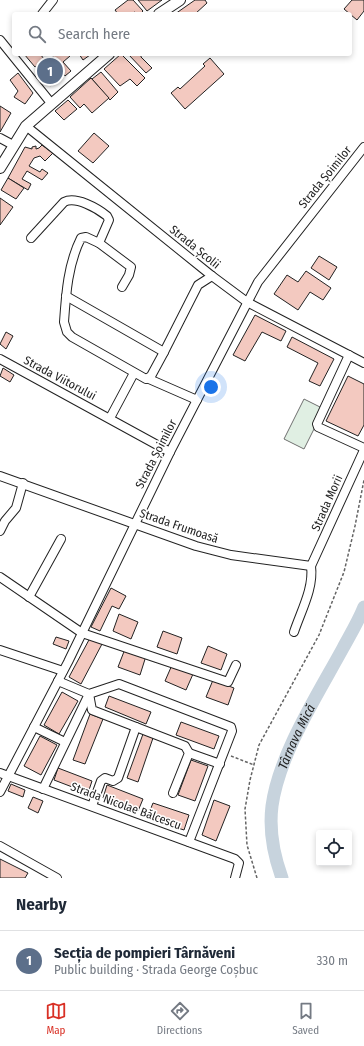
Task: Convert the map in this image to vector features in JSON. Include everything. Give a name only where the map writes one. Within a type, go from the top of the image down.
[{"type":"main road","points":[[162,12],[180,0]]},
{"type":"main road","points":[[0,168],[26,126],[107,56]]},
{"type":"street","points":[[44,12],[53,0]]},
{"type":"street","points":[[0,40],[12,50]]},
{"type":"street","points":[[17,56],[51,103]]},
{"type":"street","name":"Strada Școlii","points":[[26,126],[212,276],[247,302],[364,363]]},
{"type":"street","points":[[0,138],[13,145]]},
{"type":"street","name":"Strada Șoimilor","points":[[0,792],[4,774],[34,727],[63,672],[170,452],[247,302],[263,274],[364,147]]},
{"type":"street","points":[[31,238],[64,202],[69,199],[81,202],[107,216],[109,220],[99,243]]},
{"type":"street","points":[[122,287],[131,271],[131,267],[99,243],[86,237],[81,238],[74,256],[66,296],[64,322],[67,332],[72,337],[146,380],[149,379],[197,400]]},
{"type":"street","points":[[149,379],[198,285],[212,276]]},
{"type":"street","points":[[66,296],[164,352]]},
{"type":"street","points":[[349,355],[317,424],[318,427],[364,449]]},
{"type":"street","name":"Strada Viitorului","points":[[0,359],[170,452]]},
{"type":"street","points":[[110,418],[134,373]]},
{"type":"street","name":"Strada Morii","points":[[311,566],[364,449]]},
{"type":"street","name":"Strada Frumoasă","points":[[0,476],[196,546],[215,551],[311,566]]},
{"type":"street","points":[[0,531],[5,520],[16,508],[23,483]]},
{"type":"street","points":[[29,598],[61,539]]},
{"type":"street","points":[[294,632],[309,588],[312,575],[311,566]]},
{"type":"street","points":[[0,578],[82,633],[228,682],[236,665]]},
{"type":"street","points":[[0,650],[63,672]]},
{"type":"street","points":[[58,681],[89,694],[119,684],[229,725],[232,731],[189,842]]},
{"type":"street","points":[[89,694],[92,710],[185,746],[189,753],[220,764]]},
{"type":"street","points":[[43,789],[89,694]]},
{"type":"street","points":[[34,727],[66,742]]},
{"type":"street","points":[[92,806],[101,781],[105,778],[113,781],[118,778],[136,727]]},
{"type":"street","points":[[173,793],[189,753]]},
{"type":"street","name":"Strada Nicolae Bălcescu","points":[[4,774],[235,859],[240,866],[235,878]]},
{"type":"street","points":[[0,846],[57,878]]},
{"type":"path","points":[[257,878],[247,845],[245,809],[259,745],[319,635],[344,572],[364,480]]},
{"type":"path","points":[[224,753],[254,765]]},
{"type":"green space","points":[[304,399],[324,409],[304,449],[284,439]]},
{"type":"building","points":[[128,0],[133,0],[143,11],[116,12],[115,10]]},
{"type":"building","points":[[138,0],[162,0],[147,11]]},
{"type":"building","points":[[195,0],[205,0],[207,3],[197,12],[178,12]]},
{"type":"building","points":[[352,0],[364,0],[364,11],[357,20],[352,16],[352,12],[348,12],[344,9]]},
{"type":"building","points":[[26,56],[42,56],[45,60],[35,67]]},
{"type":"building","points":[[53,56],[70,56],[63,62],[71,71],[65,76],[60,70],[52,76],[56,81],[50,86],[41,75],[43,73],[39,68],[46,62],[48,65],[55,59]]},
{"type":"building","points":[[80,56],[89,56],[83,60]]},
{"type":"building","points":[[119,56],[123,56],[145,78],[137,86],[130,79],[120,86],[104,69]]},
{"type":"building","points":[[130,56],[141,56],[152,68],[146,73]]},
{"type":"building","points":[[210,58],[224,74],[185,109],[171,93],[178,87],[180,89],[205,66],[203,64]]},
{"type":"building","points":[[101,72],[118,92],[110,100],[92,79]]},
{"type":"building","points":[[18,73],[33,93],[25,104],[14,97],[18,91],[10,80]]},
{"type":"building","points":[[91,78],[109,98],[92,113],[84,104],[80,108],[70,97]]},
{"type":"building","points":[[68,100],[77,109],[64,120],[55,111]]},
{"type":"building","points":[[0,106],[11,113],[0,132]]},
{"type":"building","points":[[94,133],[109,146],[93,163],[78,151]]},
{"type":"building","points":[[42,145],[53,153],[45,161],[40,156],[34,158],[29,166],[40,172],[42,169],[48,173],[42,180],[27,171],[22,179],[31,184],[28,190],[8,178],[25,147],[32,149],[32,147],[36,146],[36,149]]},
{"type":"building","points":[[8,178],[24,188],[16,199],[1,190]]},
{"type":"building","points":[[0,198],[13,207],[0,225]]},
{"type":"building","points":[[319,256],[337,267],[329,280],[311,268]]},
{"type":"building","points":[[306,271],[331,288],[323,300],[310,292],[298,310],[274,294],[287,275],[298,282]]},
{"type":"building","points":[[255,315],[286,331],[281,341],[262,332],[245,361],[233,355]]},
{"type":"building","points":[[6,332],[13,336],[6,349],[0,344]]},
{"type":"building","points":[[292,337],[334,359],[320,386],[309,381],[318,363],[287,347]]},
{"type":"building","points":[[3,368],[14,375],[10,382],[0,376]]},
{"type":"building","points":[[348,376],[364,384],[364,425],[358,436],[326,421]]},
{"type":"building","points":[[111,588],[126,596],[119,609],[112,606],[100,631],[91,627]]},
{"type":"building","points":[[119,614],[138,622],[131,639],[113,631]]},
{"type":"building","points":[[163,631],[182,638],[177,654],[157,647]]},
{"type":"building","points":[[56,637],[69,641],[66,649],[53,644]]},
{"type":"building","points":[[90,638],[102,644],[81,684],[69,677]]},
{"type":"building","points":[[208,646],[227,654],[221,670],[201,663]]},
{"type":"building","points":[[125,649],[146,656],[140,675],[118,667]]},
{"type":"building","points":[[172,665],[193,674],[186,690],[165,681]]},
{"type":"building","points":[[213,680],[234,688],[228,705],[206,697]]},
{"type":"building","points":[[62,692],[78,701],[59,734],[44,725]]},
{"type":"building","points":[[109,696],[151,712],[146,724],[105,707]]},
{"type":"building","points":[[90,714],[103,719],[85,764],[73,760]]},
{"type":"building","points":[[181,722],[219,736],[214,749],[176,735]]},
{"type":"building","points":[[143,734],[153,738],[138,782],[127,778]]},
{"type":"building","points":[[40,736],[57,745],[41,775],[24,766]]},
{"type":"building","points":[[191,760],[208,766],[195,801],[178,795]]},
{"type":"building","points":[[58,768],[92,781],[88,793],[54,780]]},
{"type":"building","points":[[11,784],[25,790],[23,797],[8,791]]},
{"type":"building","points":[[107,785],[143,799],[138,811],[103,798]]},
{"type":"building","points":[[33,797],[43,801],[38,813],[28,808]]},
{"type":"building","points":[[214,800],[230,806],[216,841],[202,835]]},
{"type":"building","points":[[153,803],[189,815],[184,830],[147,818]]},
{"type":"building","points":[[0,859],[28,873],[25,878],[0,878]]},
{"type":"waterway","name":"Târnava Mică","points":[[282,878],[275,852],[271,824],[272,806],[276,786],[291,745],[311,704],[354,628],[364,607]]},
{"type":"place","name":"Secția de pompieri Târnăveni","points":[[50,71]]}]
